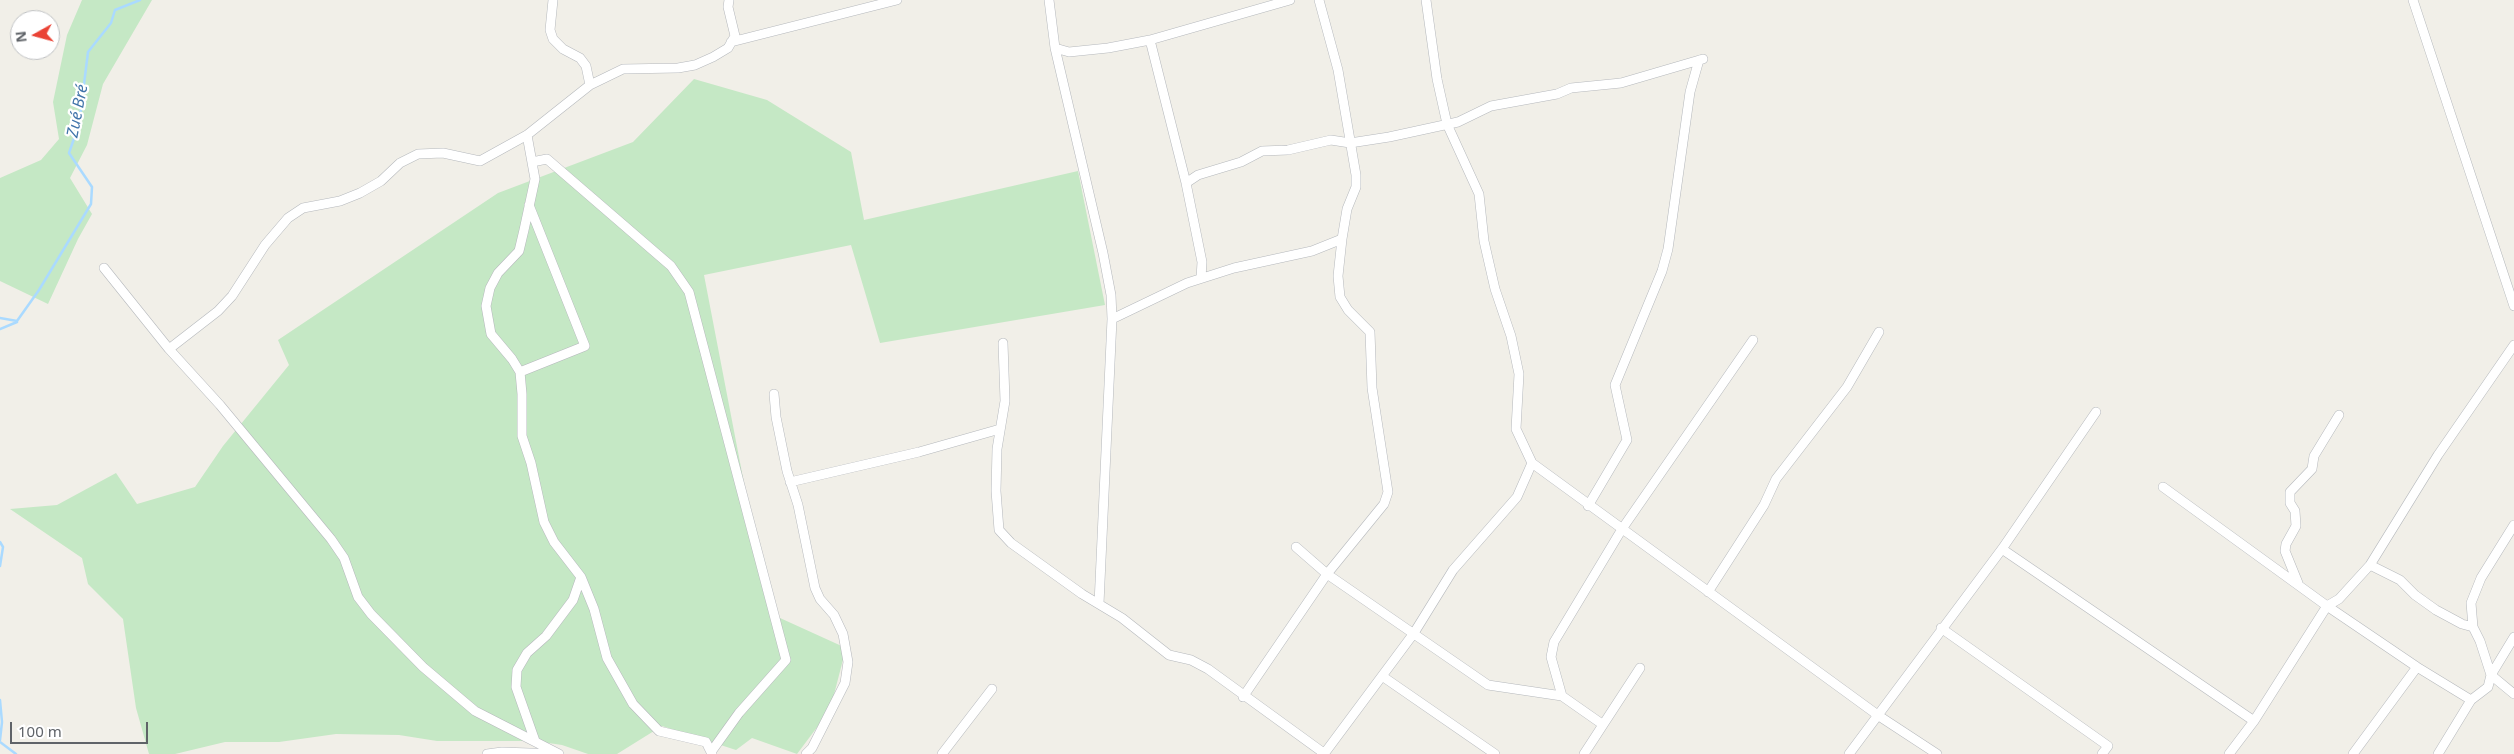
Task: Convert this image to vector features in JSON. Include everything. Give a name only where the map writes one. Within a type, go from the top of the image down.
[{"type":"street","points":[[553,0],[550,30],[554,39],[563,49],[580,58],[586,66],[590,85]]},
{"type":"street","points":[[168,349],[218,311],[232,296],[264,245],[288,218],[303,208],[340,201],[360,193],[381,181],[400,163],[418,154],[443,153],[480,160],[528,135],[590,85],[623,70],[664,69],[695,65],[728,48],[735,36],[728,7],[729,0]]},
{"type":"street","points":[[731,42],[897,0]]},
{"type":"street","points":[[1049,0],[1055,48],[1103,253],[1111,296],[1112,319],[1099,604]]},
{"type":"street","points":[[1055,48],[1069,52],[1082,51],[1150,40],[1290,0]]},
{"type":"street","points":[[1243,697],[1327,574],[1384,504],[1388,492],[1372,388],[1370,332],[1348,310],[1340,297],[1338,276],[1342,239],[1347,208],[1356,187],[1338,70],[1320,0]]},
{"type":"street","points":[[1426,0],[1437,79],[1447,124],[1479,194],[1484,241],[1495,289],[1511,336],[1518,374],[1516,429],[1532,463],[1588,506],[1879,716],[1936,754]]},
{"type":"street","points":[[2414,0],[2514,306]]},
{"type":"street","points":[[1150,40],[1186,184],[1202,262],[1201,278]]},
{"type":"street","points":[[1186,184],[1198,175],[1241,162],[1262,151],[1288,150],[1331,140],[1350,143],[1458,122],[1491,106],[1557,94],[1572,88],[1621,82],[1701,59],[1690,92],[1668,250],[1662,271],[1615,385],[1627,440],[1588,506]]},
{"type":"street","points":[[528,135],[534,179],[519,252],[498,273],[490,288],[486,306],[491,334],[512,359],[520,372],[522,436],[531,464],[544,522],[554,542],[581,577],[594,609],[607,658],[633,704],[658,731],[706,742],[711,753]]},
{"type":"street","points":[[532,162],[546,158],[671,266],[689,292],[786,660],[739,713],[711,753]]},
{"type":"street","points":[[520,372],[585,346],[529,204]]},
{"type":"street","points":[[1112,319],[1201,278],[1234,268],[1312,251],[1342,239]]},
{"type":"street","points":[[104,268],[168,349],[220,405],[331,539],[344,558],[358,597],[371,614],[422,667],[475,711],[558,754]]},
{"type":"street","points":[[1708,592],[1764,505],[1776,479],[1847,387],[1879,332]]},
{"type":"street","points":[[1562,696],[1551,657],[1554,642],[1622,529],[1753,340]]},
{"type":"street","points":[[1003,343],[1005,401],[1000,429],[996,490],[1000,530],[1011,543],[1122,618],[1169,655],[1191,660],[1208,669],[1243,697],[1324,754],[1414,633],[1453,570],[1517,497],[1532,463]]},
{"type":"street","points":[[2230,754],[2254,721],[2326,606],[2339,599],[2370,565],[2438,455],[2514,344]]},
{"type":"street","points":[[774,394],[776,417],[790,482],[798,505],[815,588],[820,599],[834,615],[843,634],[848,662],[845,683],[812,748],[806,754]]},
{"type":"street","points":[[1849,754],[1879,716],[1941,628],[2002,549],[2096,412]]},
{"type":"street","points":[[2298,583],[2285,551],[2286,544],[2296,526],[2295,511],[2290,503],[2290,492],[2312,469],[2314,456],[2339,415]]},
{"type":"street","points":[[790,482],[919,452],[1000,429]]},
{"type":"street","points":[[2163,486],[2298,583],[2326,606],[2417,667],[2471,700]]},
{"type":"street","points":[[2514,526],[2478,586],[2471,603],[2472,627],[2480,641],[2491,675],[2514,694]]},
{"type":"street","points":[[1296,547],[1327,574],[1488,685],[1562,696],[1602,724]]},
{"type":"street","points":[[2002,549],[2254,721]]},
{"type":"street","points":[[2370,565],[2400,580],[2415,595],[2436,610],[2462,624],[2472,627]]},
{"type":"street","points":[[535,741],[516,687],[517,670],[527,653],[546,636],[573,600],[581,577]]},
{"type":"street","points":[[1941,628],[2108,746],[2102,754]]},
{"type":"street","points":[[2438,754],[2471,700],[2488,687],[2491,675],[2514,637]]},
{"type":"street","points":[[2353,754],[2417,667]]},
{"type":"street","points":[[1584,754],[1640,668]]},
{"type":"street","points":[[1382,676],[1495,754]]},
{"type":"street","points":[[942,754],[992,689]]},
{"type":"street","points":[[487,754],[502,752],[558,754]]},
{"type":"green space","points":[[82,0],[152,0],[103,84],[87,145],[70,178],[92,214],[78,239],[48,304],[0,281],[0,178],[41,160],[59,139],[53,102],[67,35]]},
{"type":"green space","points":[[694,79],[767,100],[851,152],[864,220],[1078,171],[1105,305],[880,343],[851,245],[704,275],[769,613],[846,648],[830,710],[797,754],[752,738],[736,750],[662,726],[617,754],[588,754],[562,745],[535,741],[437,741],[399,735],[336,734],[279,742],[225,742],[175,754],[149,754],[136,708],[123,619],[88,584],[82,558],[10,509],[57,505],[116,473],[137,504],[195,487],[223,446],[289,365],[278,340],[498,193],[633,142]]},
{"type":"waterway","name":"Zué Bré","points":[[0,318],[17,321],[39,290],[91,204],[92,187],[69,153],[79,124],[88,52],[111,23],[115,10],[140,0]]},
{"type":"waterway","points":[[0,329],[17,322]]},
{"type":"waterway","points":[[0,542],[3,547],[0,566]]},
{"type":"waterway","points":[[0,700],[2,722],[0,740]]},
{"type":"waterway","points":[[0,742],[16,754]]}]
